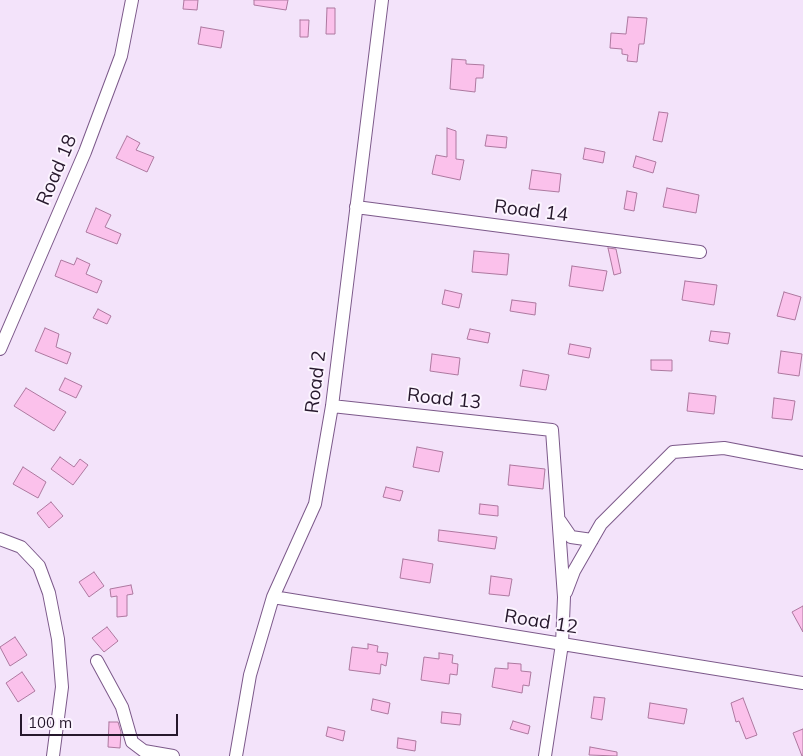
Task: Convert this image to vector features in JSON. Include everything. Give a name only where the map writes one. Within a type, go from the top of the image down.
[{"type":"street","name":"Road 18","points":[[0,349],[86,152],[121,56],[132,0]]},
{"type":"street","name":"Road 2","points":[[236,756],[250,675],[273,597],[315,504],[332,406],[382,0]]},
{"type":"street","name":"Road 14","points":[[356,207],[700,252]]},
{"type":"street","name":"Road 13","points":[[332,406],[552,430],[560,522]]},
{"type":"street","points":[[564,597],[574,571],[601,524],[673,452],[724,448],[803,462]]},
{"type":"street","points":[[560,522],[571,537],[592,540]]},
{"type":"street","points":[[545,756],[562,644],[564,597],[560,522]]},
{"type":"street","points":[[0,539],[21,547],[39,566],[49,593],[58,639],[62,687],[53,756]]},
{"type":"street","name":"Road 12","points":[[273,597],[803,683]]},
{"type":"street","points":[[97,661],[122,707],[132,742],[144,752],[173,756]]},
{"type":"building","points":[[184,0],[198,0],[197,10],[183,9]]},
{"type":"building","points":[[254,0],[288,0],[286,10],[254,5]]},
{"type":"building","points":[[327,8],[335,8],[335,34],[326,34]]},
{"type":"building","points":[[628,17],[647,18],[644,44],[639,44],[637,62],[627,61],[628,55],[622,54],[622,49],[610,48],[611,33],[626,34]]},
{"type":"building","points":[[300,20],[309,20],[308,37],[300,37]]},
{"type":"building","points":[[201,27],[224,31],[221,48],[198,44]]},
{"type":"building","points":[[452,59],[466,60],[466,64],[484,65],[483,78],[476,78],[475,92],[450,89]]},
{"type":"building","points":[[659,112],[668,113],[662,142],[653,140]]},
{"type":"building","points":[[447,128],[456,131],[456,159],[464,160],[460,180],[432,174],[436,155],[447,157]]},
{"type":"building","points":[[487,135],[507,137],[506,148],[485,146]]},
{"type":"building","points":[[127,136],[140,143],[136,150],[154,157],[147,172],[116,158]]},
{"type":"building","points":[[585,148],[605,152],[603,163],[583,159]]},
{"type":"building","points":[[636,156],[656,162],[653,173],[633,167]]},
{"type":"building","points":[[532,170],[561,174],[559,192],[529,189]]},
{"type":"building","points":[[667,188],[699,195],[696,213],[663,207]]},
{"type":"building","points":[[627,191],[637,193],[634,211],[624,209]]},
{"type":"building","points":[[96,208],[111,215],[105,227],[121,234],[117,244],[86,232]]},
{"type":"building","points":[[608,248],[616,249],[621,273],[614,275]]},
{"type":"building","points":[[474,251],[509,254],[507,275],[472,272]]},
{"type":"building","points":[[77,258],[90,264],[86,274],[102,281],[97,293],[55,276],[61,260],[74,265]]},
{"type":"building","points":[[572,266],[607,271],[603,291],[569,286]]},
{"type":"building","points":[[685,281],[717,285],[714,305],[682,300]]},
{"type":"building","points":[[445,290],[462,294],[459,308],[442,304]]},
{"type":"building","points":[[784,292],[801,297],[795,320],[777,316]]},
{"type":"building","points":[[512,300],[536,303],[535,315],[510,311]]},
{"type":"building","points":[[98,309],[111,316],[107,324],[93,318]]},
{"type":"building","points":[[45,328],[59,334],[56,347],[71,353],[67,364],[35,351]]},
{"type":"building","points":[[470,329],[490,333],[488,343],[467,339]]},
{"type":"building","points":[[711,331],[730,333],[728,344],[709,341]]},
{"type":"building","points":[[570,344],[591,348],[589,358],[568,354]]},
{"type":"building","points":[[781,351],[802,354],[799,376],[778,373]]},
{"type":"building","points":[[432,354],[460,358],[458,375],[430,371]]},
{"type":"building","points":[[651,360],[672,360],[672,371],[651,370]]},
{"type":"building","points":[[523,370],[549,375],[546,390],[520,386]]},
{"type":"building","points":[[65,378],[82,386],[76,398],[59,390]]},
{"type":"building","points":[[26,388],[66,412],[54,431],[14,406]]},
{"type":"building","points":[[689,393],[716,396],[714,414],[687,411]]},
{"type":"building","points":[[774,398],[795,401],[792,420],[772,418]]},
{"type":"building","points":[[417,447],[443,452],[439,472],[413,467]]},
{"type":"building","points":[[60,457],[74,467],[80,459],[88,465],[73,485],[51,469]]},
{"type":"building","points":[[510,465],[545,469],[543,489],[508,485]]},
{"type":"building","points":[[23,467],[46,482],[38,498],[13,484]]},
{"type":"building","points":[[386,487],[403,491],[400,501],[383,497]]},
{"type":"building","points":[[51,502],[63,516],[49,528],[37,513]]},
{"type":"building","points":[[480,504],[498,506],[498,516],[479,514]]},
{"type":"building","points":[[439,530],[497,537],[495,549],[438,541]]},
{"type":"building","points":[[403,559],[433,564],[430,583],[400,578]]},
{"type":"building","points":[[94,572],[104,586],[89,597],[79,582]]},
{"type":"building","points":[[491,576],[512,579],[509,596],[489,594]]},
{"type":"building","points":[[131,585],[133,594],[127,595],[127,616],[117,617],[117,596],[111,597],[110,589]]},
{"type":"building","points":[[803,606],[803,632],[792,612]]},
{"type":"building","points":[[107,627],[118,641],[104,652],[92,638]]},
{"type":"building","points":[[15,637],[27,655],[10,666],[0,647]]},
{"type":"building","points":[[368,644],[378,646],[377,652],[388,653],[386,666],[381,664],[380,674],[349,670],[352,647],[368,649]]},
{"type":"building","points":[[439,653],[453,655],[452,663],[458,664],[457,675],[450,674],[449,684],[421,680],[424,657],[439,659]]},
{"type":"building","points":[[508,663],[521,664],[521,671],[531,672],[529,686],[523,685],[522,693],[492,687],[495,668],[508,669]]},
{"type":"building","points":[[22,672],[35,691],[18,702],[6,683]]},
{"type":"building","points":[[594,697],[605,698],[602,720],[591,718]]},
{"type":"building","points":[[743,698],[757,735],[746,739],[739,721],[736,722],[731,703]]},
{"type":"building","points":[[373,699],[390,703],[388,714],[371,710]]},
{"type":"building","points":[[650,703],[687,709],[684,724],[648,718]]},
{"type":"building","points":[[442,712],[461,714],[460,725],[441,723]]},
{"type":"building","points":[[513,721],[530,726],[528,734],[510,729]]},
{"type":"building","points":[[109,722],[118,722],[121,732],[120,748],[108,747]]},
{"type":"building","points":[[328,727],[345,731],[343,741],[326,736]]},
{"type":"building","points":[[803,729],[803,756],[802,756],[793,733]]},
{"type":"building","points":[[398,738],[416,741],[415,751],[397,748]]},
{"type":"building","points":[[590,747],[617,752],[617,756],[589,755]]}]
